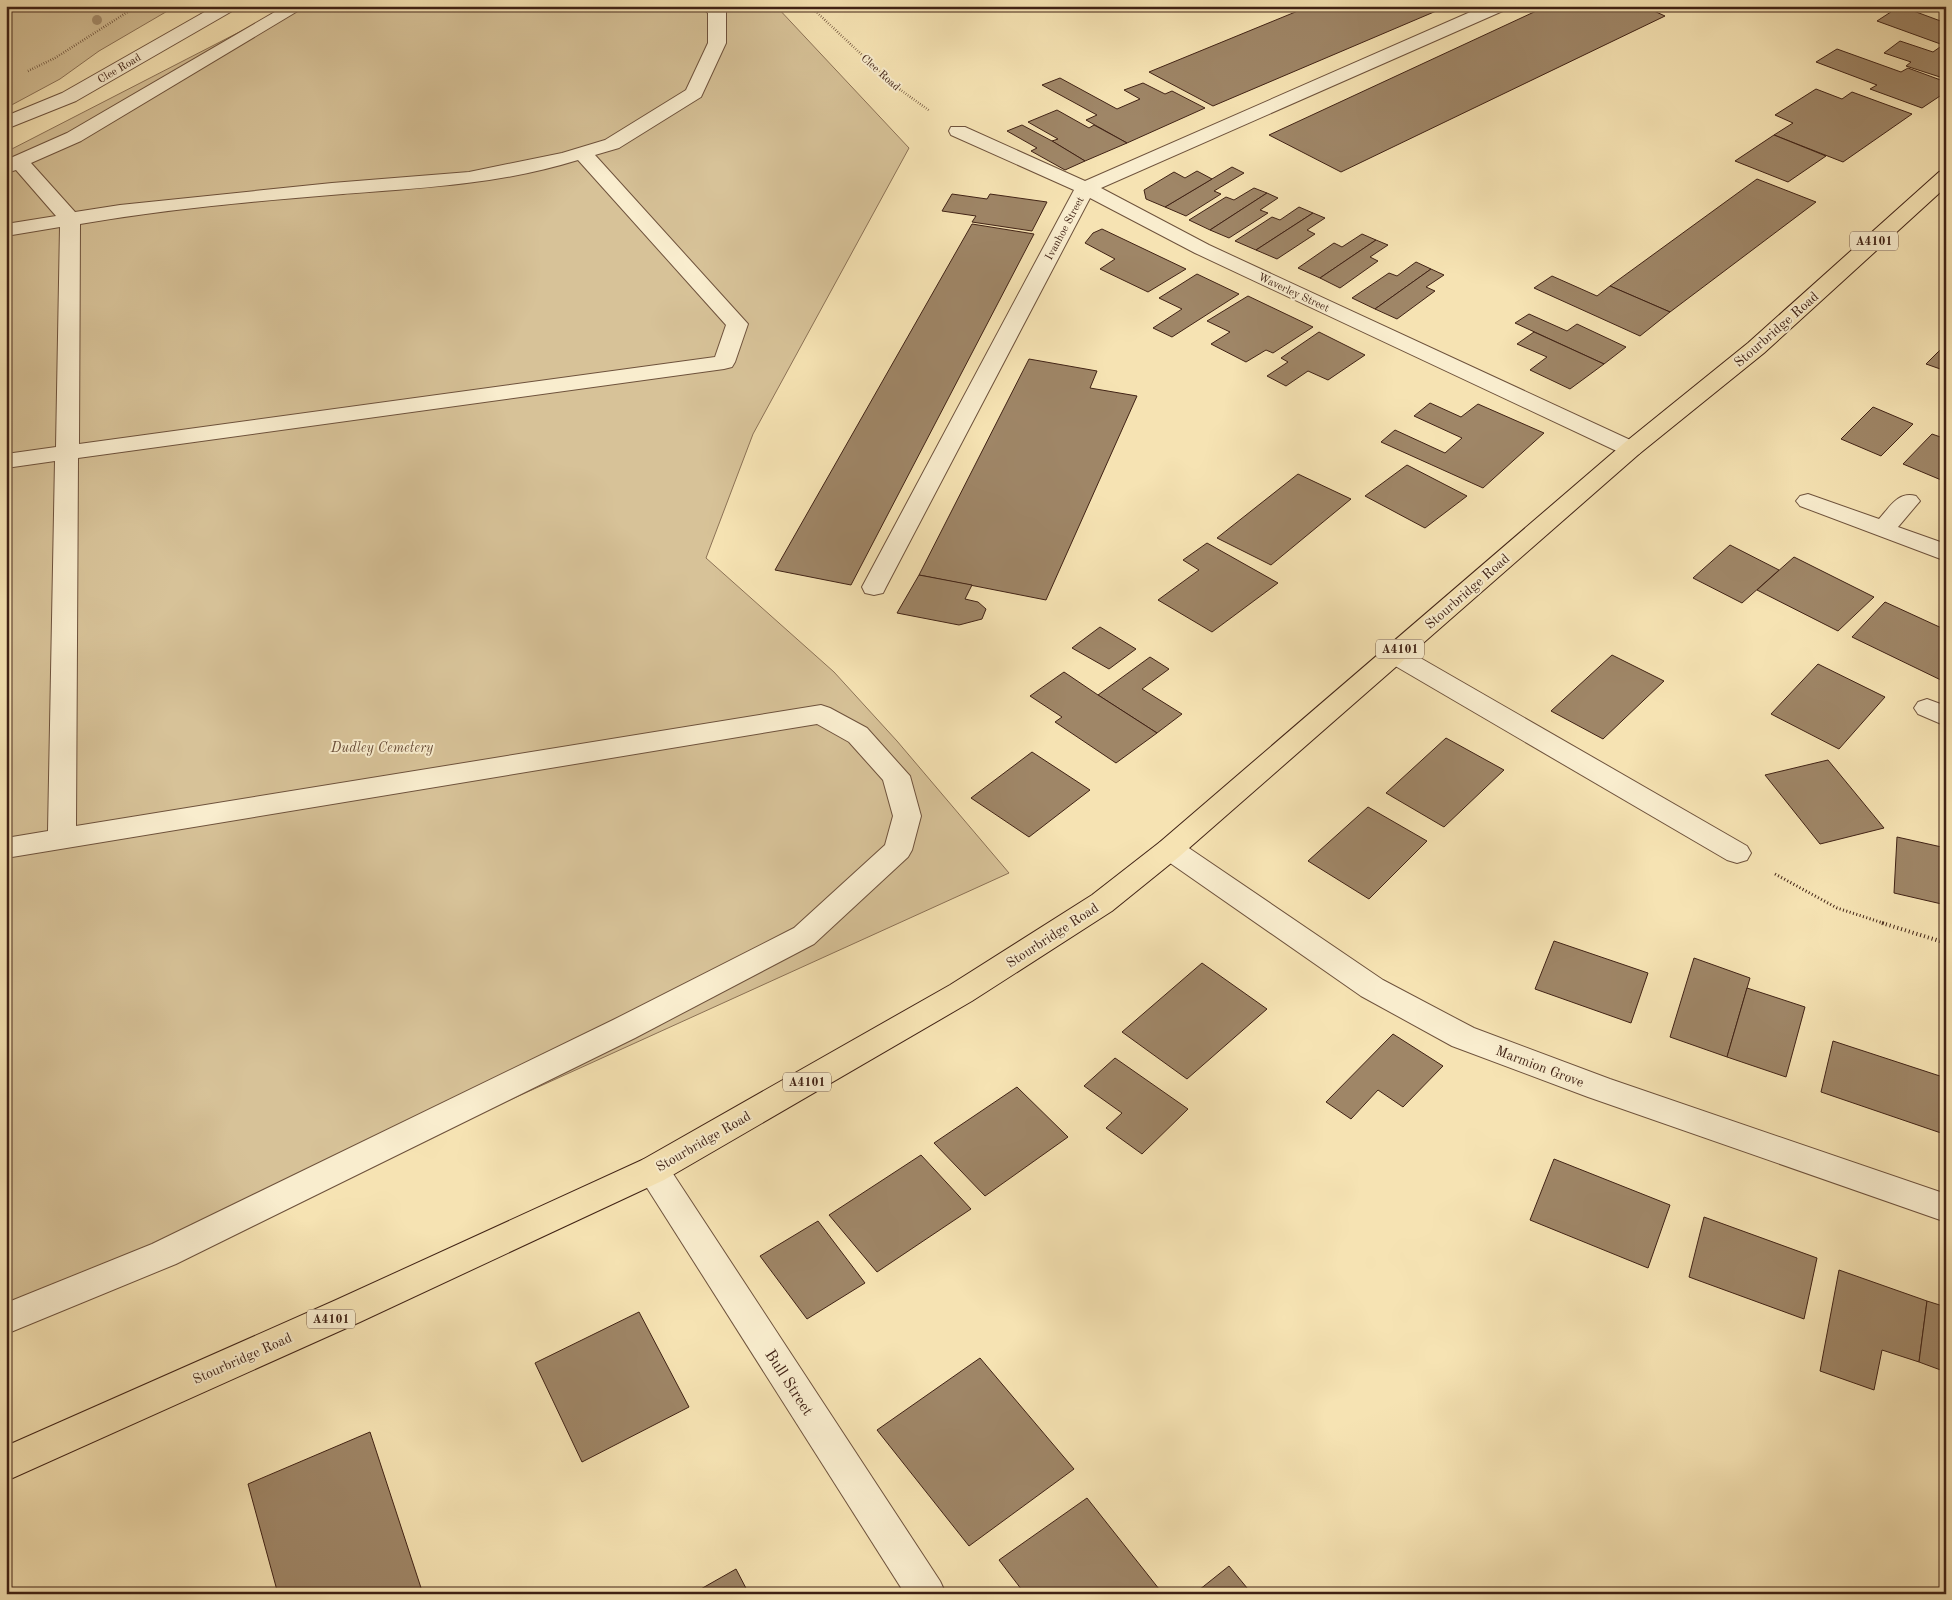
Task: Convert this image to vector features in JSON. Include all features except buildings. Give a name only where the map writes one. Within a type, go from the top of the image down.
[{"type":"main road","name":"Stourbridge Road","points":[[6,1464],[348,1311],[653,1170],[961,993],[1102,903],[1170,849],[1631,449],[1756,348],[1946,176]]},
{"type":"street","name":"Clee Road","points":[[6,123],[69,97],[228,6]]},
{"type":"street","points":[[62,837],[70,219],[13,164],[74,137],[298,6]]},
{"type":"street","points":[[6,230],[120,211],[313,191],[469,178],[582,153],[612,144],[694,93],[717,44],[717,12],[708,6]]},
{"type":"street","name":"Ivanhoe Street","points":[[874,587],[1085,188],[1499,6]]},
{"type":"street","name":"Waverley Street","points":[[958,130],[1085,188],[1202,249],[1631,449]]},
{"type":"street","points":[[6,461],[724,362],[737,324],[582,153]]},
{"type":"street","points":[[1808,501],[1946,553]]},
{"type":"street","points":[[1883,529],[1908,501]]},
{"type":"street","points":[[1394,654],[1737,853]]},
{"type":"street","points":[[6,848],[62,837],[821,714],[858,735],[896,776],[907,816],[898,850],[804,936],[615,1033],[164,1254],[6,1319]]},
{"type":"street","name":"Marmion Grove","points":[[1170,849],[1372,988],[1463,1037],[1598,1088],[1946,1208]]},
{"type":"street","name":"Bull Street","points":[[653,1170],[927,1594]]},
{"type":"path","points":[[25,73],[55,58],[137,6]]},
{"type":"path","name":"Clee Road","points":[[810,6],[895,86],[958,130]]},
{"type":"path","points":[[1737,853],[1837,908],[1946,943]]},
{"type":"green space","points":[[6,6],[176,6],[99,51],[60,79],[6,108]]},
{"type":"green space","name":"Dudley Cemetery","points":[[290,6],[776,6],[909,148],[753,434],[706,558],[834,672],[897,741],[1009,873],[6,1329],[6,152]]}]
